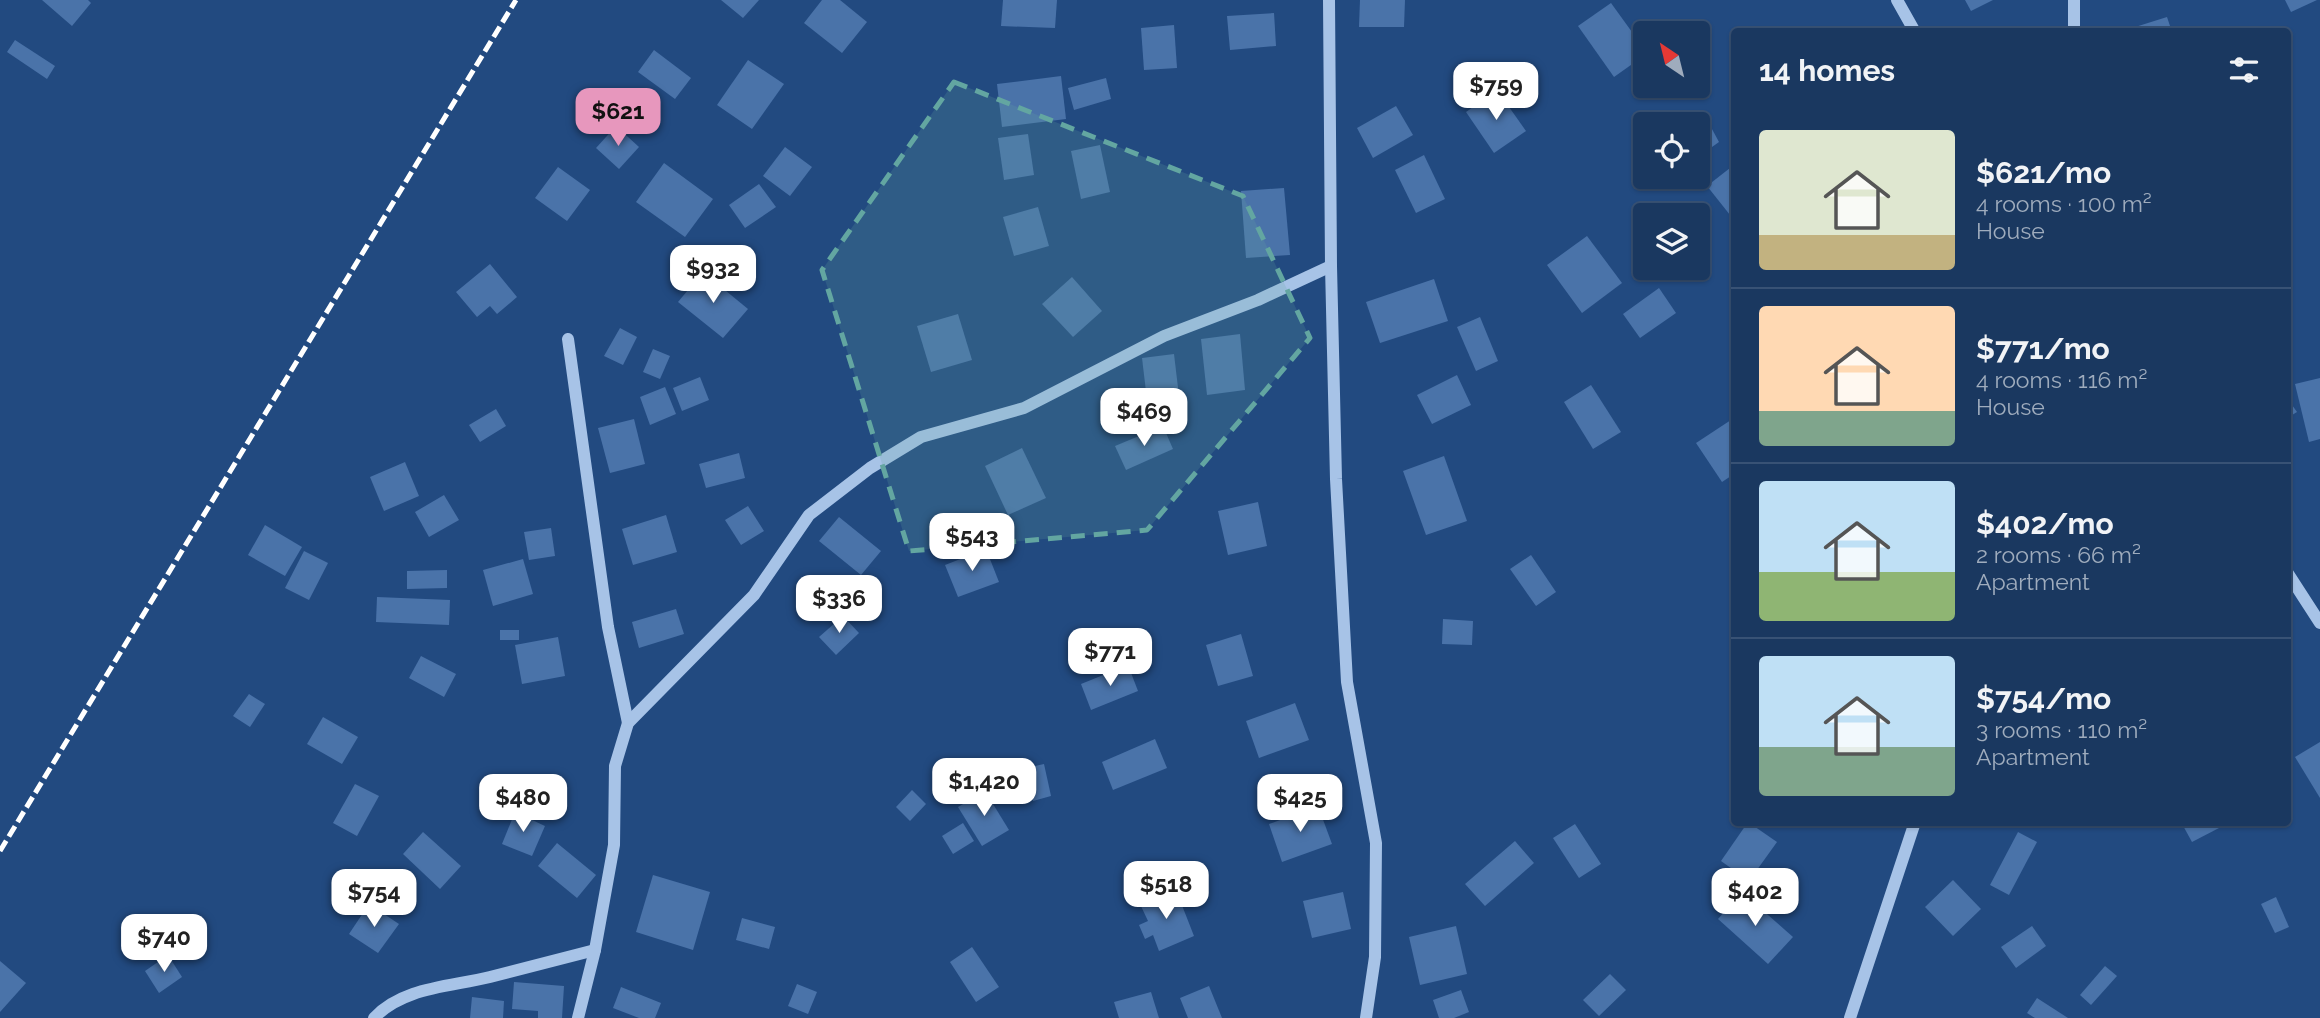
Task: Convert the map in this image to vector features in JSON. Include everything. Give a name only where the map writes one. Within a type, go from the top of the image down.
[{"type":"street","points":[[1329,0],[1336,479],[1347,682],[1376,843],[1375,957],[1366,1018]]},
{"type":"street","points":[[1897,0],[1912,28]]},
{"type":"street","points":[[2074,0],[2074,28]]},
{"type":"street","points":[[578,1018],[595,950],[614,845],[615,766],[628,723],[754,595],[809,515],[870,468],[921,438],[1024,408],[1164,336],[1258,300],[1331,266]]},
{"type":"street","points":[[568,340],[608,627],[628,723]]},
{"type":"street","points":[[2291,578],[2320,623]]},
{"type":"street","points":[[1850,1018],[1914,826]]},
{"type":"street","points":[[374,1018],[396,1000],[425,990],[487,978],[595,950]]},
{"type":"highlighted area","points":[[954,82],[1243,196],[1310,338],[1147,530],[909,551],[822,270]]},
{"type":"building","points":[[42,0],[88,0],[91,3],[72,26]]},
{"type":"building","points":[[721,0],[759,0],[743,18]]},
{"type":"building","points":[[822,0],[840,0],[867,22],[842,53],[804,23]]},
{"type":"building","points":[[1003,0],[1057,0],[1055,28],[1001,26]]},
{"type":"building","points":[[1360,0],[1405,0],[1404,27],[1359,27]]},
{"type":"building","points":[[1965,0],[1993,0],[1971,11]]},
{"type":"building","points":[[2285,0],[2317,0],[2291,12]]},
{"type":"building","points":[[1611,3],[1633,33],[1633,64],[1614,77],[1578,26]]},
{"type":"building","points":[[1274,13],[1276,46],[1230,50],[1227,16]]},
{"type":"building","points":[[2167,17],[2171,28],[2132,28]]},
{"type":"building","points":[[1174,25],[1177,68],[1144,70],[1141,28]]},
{"type":"building","points":[[15,40],[55,66],[47,79],[7,52]]},
{"type":"building","points":[[654,50],[691,78],[675,99],[638,72]]},
{"type":"building","points":[[748,60],[784,84],[752,129],[717,105]]},
{"type":"building","points":[[1061,76],[1066,119],[1002,127],[997,84]]},
{"type":"building","points":[[1106,78],[1111,99],[1074,110],[1068,88]]},
{"type":"building","points":[[1497,90],[1526,131],[1494,153],[1466,112]]},
{"type":"building","points":[[1396,106],[1413,135],[1373,158],[1357,128]]},
{"type":"building","points":[[1710,125],[1719,142],[1710,148]]},
{"type":"building","points":[[616,126],[639,147],[619,169],[596,148]]},
{"type":"building","points":[[1028,134],[1034,175],[1004,180],[998,138]]},
{"type":"building","points":[[1100,145],[1110,192],[1081,199],[1071,151]]},
{"type":"building","points":[[785,147],[812,167],[790,196],[763,176]]},
{"type":"building","points":[[1424,155],[1445,199],[1416,213],[1395,170]]},
{"type":"building","points":[[664,163],[713,199],[685,237],[636,202]]},
{"type":"building","points":[[558,167],[590,190],[567,221],[535,198]]},
{"type":"building","points":[[1730,168],[1731,169],[1731,216],[1709,189],[1710,184]]},
{"type":"building","points":[[759,184],[776,207],[745,228],[729,205]]},
{"type":"building","points":[[1284,188],[1290,255],[1246,258],[1241,191]]},
{"type":"building","points":[[1038,207],[1049,246],[1014,256],[1003,217]]},
{"type":"building","points":[[1587,236],[1622,283],[1582,313],[1547,265]]},
{"type":"building","points":[[490,264],[517,297],[497,314],[490,306],[477,317],[456,292]]},
{"type":"building","points":[[703,272],[748,309],[723,338],[678,302]]},
{"type":"building","points":[[1072,277],[1102,311],[1073,337],[1042,304]]},
{"type":"building","points":[[1434,279],[1448,321],[1380,343],[1366,302]]},
{"type":"building","points":[[1659,288],[1676,313],[1640,338],[1623,314]]},
{"type":"building","points":[[958,314],[972,360],[931,372],[917,326]]},
{"type":"building","points":[[1480,317],[1498,361],[1476,371],[1457,327]]},
{"type":"building","points":[[620,328],[637,337],[623,365],[604,356]]},
{"type":"building","points":[[1240,334],[1245,390],[1207,395],[1201,339]]},
{"type":"building","points":[[653,349],[670,356],[660,379],[643,372]]},
{"type":"building","points":[[1174,354],[1179,396],[1147,400],[1142,358]]},
{"type":"building","points":[[1457,375],[1471,405],[1432,424],[1417,395]]},
{"type":"building","points":[[700,377],[709,400],[682,411],[673,388]]},
{"type":"building","points":[[2320,378],[2320,439],[2309,442],[2295,384]]},
{"type":"building","points":[[1591,385],[1621,432],[1593,449],[1564,402]]},
{"type":"building","points":[[665,387],[676,414],[650,425],[640,397]]},
{"type":"building","points":[[2291,404],[2297,412],[2291,416]]},
{"type":"building","points":[[496,409],[506,426],[480,442],[469,425]]},
{"type":"building","points":[[634,419],[645,464],[610,473],[598,428]]},
{"type":"building","points":[[1731,420],[1731,476],[1722,482],[1696,443]]},
{"type":"building","points":[[1163,426],[1173,449],[1126,470],[1115,446]]},
{"type":"building","points":[[1022,448],[1046,498],[1008,515],[985,466]]},
{"type":"building","points":[[739,453],[745,478],[706,488],[699,464]]},
{"type":"building","points":[[1444,456],[1467,521],[1426,535],[1403,471]]},
{"type":"building","points":[[405,462],[419,496],[384,511],[370,477]]},
{"type":"building","points":[[444,495],[459,520],[429,537],[415,512]]},
{"type":"building","points":[[1258,502],[1267,546],[1228,555],[1218,511]]},
{"type":"building","points":[[748,506],[764,531],[741,545],[725,520]]},
{"type":"building","points":[[666,515],[677,552],[633,565],[622,529]]},
{"type":"building","points":[[839,517],[881,551],[861,575],[819,541]]},
{"type":"building","points":[[265,525],[302,547],[285,576],[248,555]]},
{"type":"building","points":[[551,528],[555,556],[529,560],[524,532]]},
{"type":"building","points":[[986,549],[999,582],[958,597],[945,565]]},
{"type":"building","points":[[304,551],[328,563],[309,600],[285,588]]},
{"type":"building","points":[[1531,555],[1556,592],[1536,606],[1510,569]]},
{"type":"building","points":[[523,559],[533,594],[493,606],[483,570]]},
{"type":"building","points":[[447,570],[447,588],[407,589],[407,571]]},
{"type":"building","points":[[377,597],[450,600],[449,625],[376,622]]},
{"type":"building","points":[[676,609],[684,634],[639,648],[632,622]]},
{"type":"building","points":[[843,616],[859,633],[836,655],[819,637]]},
{"type":"building","points":[[1443,619],[1473,621],[1472,645],[1442,644]]},
{"type":"building","points":[[500,630],[519,630],[519,640],[500,640]]},
{"type":"building","points":[[1241,634],[1253,676],[1218,686],[1206,645]]},
{"type":"building","points":[[558,637],[565,676],[522,684],[515,645]]},
{"type":"building","points":[[421,656],[456,674],[444,697],[409,678]]},
{"type":"building","points":[[1128,665],[1138,691],[1091,710],[1081,684]]},
{"type":"building","points":[[249,694],[265,704],[250,727],[233,716]]},
{"type":"building","points":[[1295,703],[1309,740],[1259,758],[1246,721]]},
{"type":"building","points":[[323,717],[358,737],[342,764],[307,744]]},
{"type":"building","points":[[1155,739],[1167,768],[1113,790],[1102,762]]},
{"type":"building","points":[[2320,742],[2320,798],[2295,757]]},
{"type":"building","points":[[1044,764],[1051,796],[1033,801],[1026,768]]},
{"type":"building","points":[[355,784],[379,796],[357,836],[333,823]]},
{"type":"building","points":[[912,790],[926,804],[910,821],[896,807]]},
{"type":"building","points":[[985,791],[1009,830],[982,846],[958,807]]},
{"type":"building","points":[[1318,806],[1332,844],[1282,862],[1269,824]]},
{"type":"building","points":[[515,812],[545,826],[532,856],[502,844]]},
{"type":"building","points":[[963,823],[974,841],[953,854],[942,836]]},
{"type":"building","points":[[1575,824],[1601,864],[1579,878],[1553,838]]},
{"type":"building","points":[[1745,826],[1754,826],[1777,842],[1749,881],[1721,861]]},
{"type":"building","points":[[2183,826],[2218,826],[2219,828],[2192,842]]},
{"type":"building","points":[[423,832],[461,866],[440,889],[403,854]]},
{"type":"building","points":[[2018,832],[2037,842],[2009,895],[1990,885]]},
{"type":"building","points":[[1515,841],[1534,863],[1485,906],[1465,884]]},
{"type":"building","points":[[557,843],[596,875],[577,898],[538,866]]},
{"type":"building","points":[[653,875],[710,892],[693,950],[636,932]]},
{"type":"building","points":[[1953,880],[1981,909],[1953,936],[1925,907]]},
{"type":"building","points":[[1176,890],[1194,936],[1159,951],[1153,935],[1145,939],[1139,925],[1148,921],[1140,904]]},
{"type":"building","points":[[1343,892],[1351,929],[1312,938],[1303,901]]},
{"type":"building","points":[[1742,892],[1793,937],[1768,964],[1718,919]]},
{"type":"building","points":[[2276,897],[2289,927],[2275,933],[2261,904]]},
{"type":"building","points":[[369,904],[399,924],[378,953],[349,934]]},
{"type":"building","points":[[742,918],[775,927],[769,949],[736,940]]},
{"type":"building","points":[[1456,926],[1467,974],[1420,985],[1409,937]]},
{"type":"building","points":[[2032,926],[2046,946],[2016,968],[2001,947]]},
{"type":"building","points":[[972,947],[999,987],[976,1002],[950,962]]},
{"type":"building","points":[[168,955],[182,977],[159,993],[145,971]]},
{"type":"building","points":[[0,961],[26,983],[0,1012]]},
{"type":"building","points":[[2105,966],[2117,976],[2091,1005],[2080,995]]},
{"type":"building","points":[[1610,974],[1626,990],[1599,1016],[1583,1000]]},
{"type":"building","points":[[514,982],[564,986],[562,1018],[538,1018],[538,1011],[512,1009]]},
{"type":"building","points":[[797,984],[817,992],[808,1014],[788,1006]]},
{"type":"building","points":[[1209,986],[1222,1018],[1188,1018],[1180,998]]},
{"type":"building","points":[[621,987],[661,1003],[655,1018],[639,1018],[613,1008]]},
{"type":"building","points":[[1461,990],[1469,1012],[1454,1018],[1439,1018],[1433,1000]]},
{"type":"building","points":[[1151,992],[1159,1018],[1119,1018],[1114,1002]]},
{"type":"building","points":[[472,997],[504,1001],[503,1018],[470,1018]]},
{"type":"building","points":[[2037,998],[2068,1018],[2035,1018],[2027,1013]]},
{"type":"railway","points":[[0,851],[516,0]]}]
